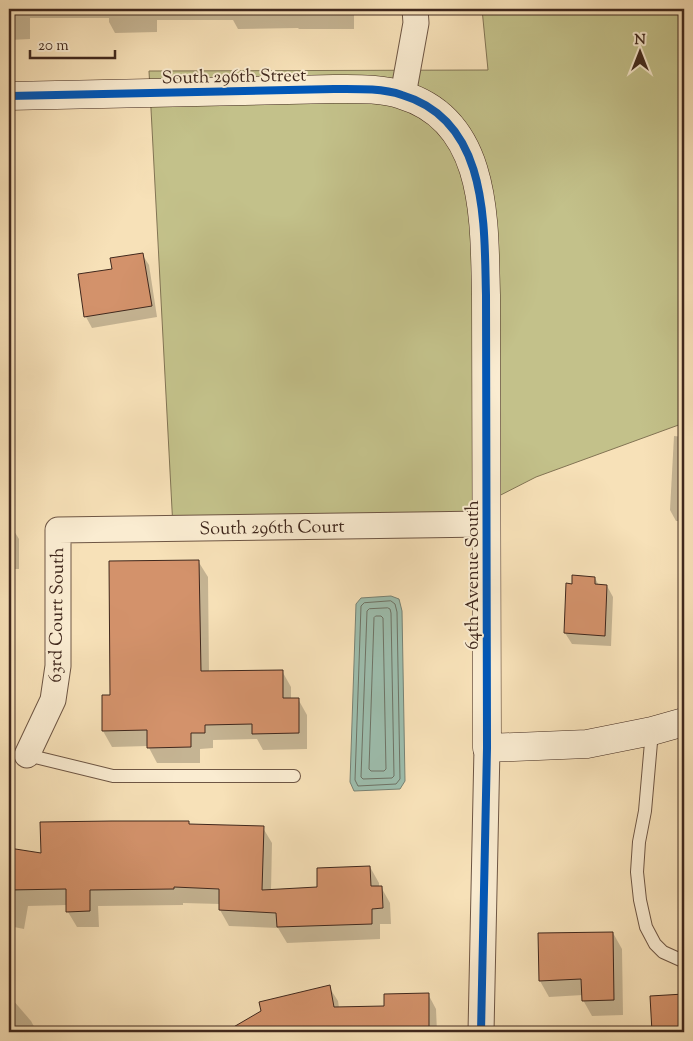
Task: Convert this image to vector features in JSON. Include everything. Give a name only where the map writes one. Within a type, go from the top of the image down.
[{"type":"street","points":[[402,95],[416,23],[415,9]]},
{"type":"street","name":"South 296th Street","points":[[9,96],[334,89],[370,90],[402,95],[426,106],[450,125]]},
{"type":"street","name":"64th Avenue South","points":[[450,125],[459,136],[473,167],[479,190],[484,232],[486,295],[487,748],[481,1032]]},
{"type":"street","name":"South 296th Court","points":[[58,530],[486,524]]},
{"type":"street","name":"63rd Court South","points":[[26,755],[52,700],[58,666],[58,530]]},
{"type":"street","points":[[487,748],[587,744],[618,739],[684,722]]},
{"type":"lane","points":[[652,731],[645,811],[636,872],[646,928],[655,944],[664,952],[683,961]]},
{"type":"lane","points":[[26,755],[113,776],[294,776]]},
{"type":"shaded area","points":[[482,9],[684,9],[684,423],[536,477],[487,502],[486,524],[173,528],[149,71],[488,70]]},
{"type":"water","points":[[391,596],[399,599],[402,611],[405,781],[400,789],[354,791],[350,782],[356,604],[361,598]]},
{"type":"building","points":[[143,253],[152,306],[84,317],[78,274],[112,269],[110,258]]},
{"type":"building","points":[[199,560],[201,671],[283,670],[283,698],[299,698],[299,733],[252,734],[252,724],[205,725],[205,733],[191,733],[191,747],[147,748],[147,730],[102,731],[102,695],[110,695],[109,561]]},
{"type":"building","points":[[572,575],[595,577],[595,584],[607,585],[605,636],[564,633],[566,583],[572,584]]},
{"type":"building","points":[[189,821],[189,824],[264,826],[262,890],[317,887],[317,868],[370,866],[371,886],[382,886],[383,908],[372,909],[372,924],[277,927],[276,913],[219,910],[219,889],[174,887],[174,889],[90,890],[90,911],[66,912],[66,889],[9,890],[9,848],[41,853],[40,822]]},
{"type":"building","points":[[613,932],[614,1000],[582,1001],[581,979],[539,981],[538,933]]},
{"type":"building","points":[[330,985],[334,1007],[384,1006],[384,994],[429,993],[429,1032],[225,1032],[261,1011],[259,1002]]},
{"type":"building","points":[[684,994],[684,1032],[652,1032],[650,996]]},
{"type":"cycle path","points":[[9,96],[334,89],[377,90],[402,95],[431,108],[452,127],[466,151],[476,178],[481,207],[486,295],[487,748],[481,1032]]}]
